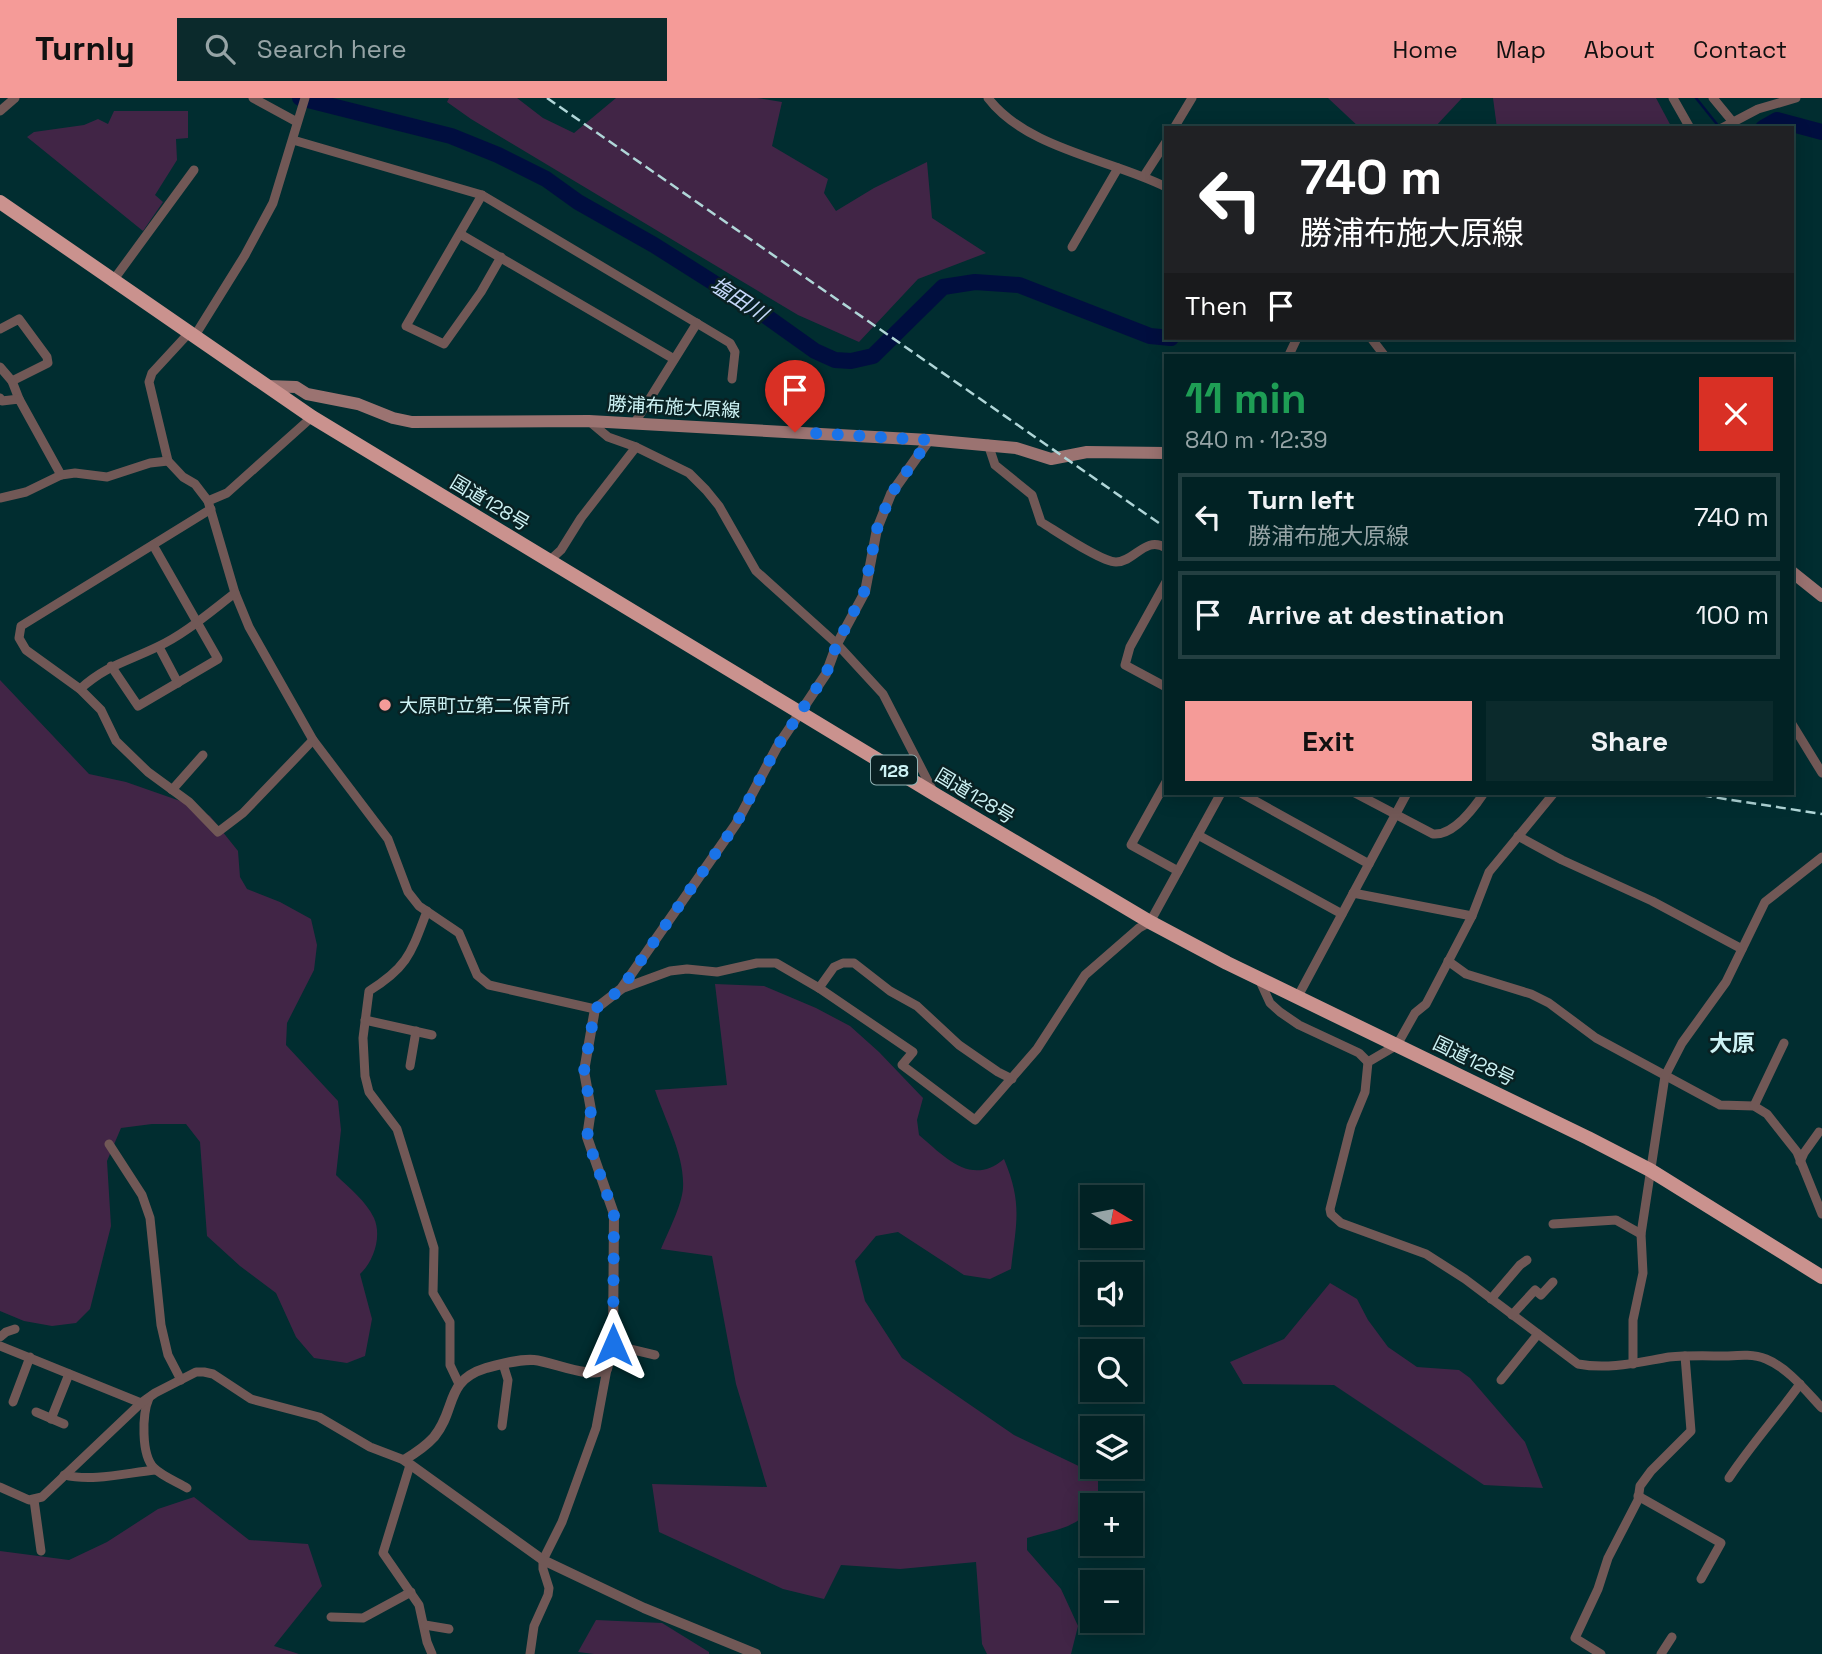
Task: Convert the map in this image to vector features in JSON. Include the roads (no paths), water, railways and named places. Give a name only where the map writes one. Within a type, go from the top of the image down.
[{"type":"highway","name":"国道128号","points":[[0,202],[112,282],[312,417],[1150,922],[1258,979],[1650,1170],[1822,1277]]},
{"type":"main road","name":"勝浦布施大原線","points":[[267,386],[296,387],[307,394],[358,404],[393,418],[412,422],[589,421],[929,440],[988,444],[1026,450],[1051,459],[1087,452],[1164,453]]},
{"type":"main road","points":[[1794,574],[1822,596]]},
{"type":"street","points":[[0,111],[15,98]]},
{"type":"street","points":[[253,98],[298,122]]},
{"type":"street","points":[[305,98],[273,203],[245,255],[191,335],[152,373],[149,382],[168,461],[195,484],[209,505],[235,593],[249,627],[313,740],[388,839],[408,892],[419,906],[459,933],[477,975],[489,985],[595,1009]]},
{"type":"street","points":[[988,98],[997,110],[1017,125],[1164,186]]},
{"type":"street","points":[[1175,126],[1192,98]]},
{"type":"street","points":[[1673,98],[1689,126]]},
{"type":"street","points":[[1713,98],[1726,125],[1758,109],[1796,98]]},
{"type":"street","points":[[293,140],[482,195],[730,343],[735,352],[732,379]]},
{"type":"street","points":[[1144,176],[1164,145]]},
{"type":"street","points":[[1072,247],[1118,168]]},
{"type":"street","points":[[112,282],[194,170]]},
{"type":"street","points":[[482,195],[406,326],[444,344],[481,292],[500,257]]},
{"type":"street","points":[[460,234],[674,359]]},
{"type":"street","points":[[0,330],[19,318],[47,357],[48,363],[12,381]]},
{"type":"street","points":[[634,424],[697,323]]},
{"type":"street","points":[[1373,340],[1383,354]]},
{"type":"street","points":[[0,367],[12,381],[19,399],[61,475]]},
{"type":"street","points":[[0,398],[2,401],[19,399]]},
{"type":"street","points":[[312,417],[227,493],[153,545],[22,626],[19,639],[26,650],[80,689],[101,710],[116,741],[148,772],[189,802],[218,832],[243,813],[313,740]]},
{"type":"street","points":[[589,421],[608,437],[636,447],[689,473],[719,506],[756,571],[837,644],[883,694],[936,795]]},
{"type":"street","points":[[621,989],[736,824],[777,747],[826,674],[837,644],[864,592],[877,529],[891,494],[929,440]]},
{"type":"street","points":[[988,444],[995,465],[1032,495],[1041,522],[1108,561],[1127,560],[1147,544],[1164,547]]},
{"type":"street","points":[[549,561],[561,550],[581,518],[636,447]]},
{"type":"street","points":[[0,498],[26,492],[61,475],[75,473],[107,477],[150,463],[168,461]]},
{"type":"street","points":[[111,666],[138,706],[218,659],[153,545]]},
{"type":"street","points":[[1164,586],[1130,647],[1125,664],[1164,686]]},
{"type":"street","points":[[80,689],[111,666],[159,647],[235,593]]},
{"type":"street","points":[[159,647],[178,683]]},
{"type":"street","points":[[1794,727],[1822,773]]},
{"type":"street","points":[[172,790],[203,755]]},
{"type":"street","points":[[1164,786],[1131,845],[1178,871]]},
{"type":"street","points":[[530,1654],[534,1626],[549,1588],[542,1569],[543,1560],[562,1522],[596,1428],[613,1345],[614,1214],[587,1138],[591,1110],[584,1071],[595,1009],[621,989],[670,971],[687,969],[717,972],[757,962],[776,963],[819,988],[913,1052],[902,1065],[975,1120],[1051,1030],[1085,975],[1139,928],[1150,922],[1220,795]]},
{"type":"street","points":[[1245,795],[1369,864]]},
{"type":"street","points":[[1359,795],[1433,834],[1449,830],[1483,795]]},
{"type":"street","points":[[1297,998],[1405,795]]},
{"type":"street","points":[[1368,1062],[1397,1045],[1415,1013],[1426,1004],[1472,916],[1489,872],[1552,795]]},
{"type":"street","points":[[1198,835],[1342,914]]},
{"type":"street","points":[[1518,836],[1562,860],[1652,901],[1742,949]]},
{"type":"street","points":[[1633,1364],[1633,1320],[1643,1273],[1641,1234],[1665,1076],[1682,1043],[1726,982],[1765,902],[1822,857]]},
{"type":"street","points":[[1353,893],[1472,916]]},
{"type":"street","points":[[427,911],[411,955],[400,969],[369,991],[365,1020],[365,1076],[369,1092],[397,1129],[434,1248],[433,1293],[450,1322],[450,1365],[459,1384]]},
{"type":"street","points":[[1448,961],[1466,974],[1531,994],[1549,1003],[1596,1038],[1720,1105],[1754,1107],[1771,1119],[1797,1152],[1822,1214]]},
{"type":"street","points":[[819,988],[834,967],[843,963],[854,963],[890,991],[917,1006],[959,1045],[1012,1079]]},
{"type":"street","points":[[1258,979],[1270,1003],[1280,1013],[1299,1025],[1359,1053],[1368,1062],[1366,1092],[1351,1126],[1329,1209],[1341,1223],[1426,1254],[1578,1364],[1594,1367],[1685,1356],[1751,1355],[1765,1358],[1800,1384],[1822,1408]]},
{"type":"street","points":[[365,1020],[432,1034]]},
{"type":"street","points":[[410,1066],[415,1031]]},
{"type":"street","points":[[1754,1107],[1784,1043]]},
{"type":"street","points":[[1800,1162],[1819,1132]]},
{"type":"street","points":[[109,1144],[142,1195],[150,1218],[161,1325],[168,1355],[181,1380]]},
{"type":"street","points":[[1553,1224],[1616,1220],[1641,1234]]},
{"type":"street","points":[[1491,1299],[1527,1260]]},
{"type":"street","points":[[1512,1315],[1535,1290],[1541,1295],[1553,1282]]},
{"type":"street","points":[[0,1337],[15,1329]]},
{"type":"street","points":[[1501,1380],[1538,1334]]},
{"type":"street","points":[[613,1345],[655,1355]]},
{"type":"street","points":[[0,1346],[69,1374],[145,1400]]},
{"type":"street","points":[[1601,1654],[1575,1638],[1640,1486],[1651,1471],[1691,1431],[1685,1356]]},
{"type":"street","points":[[13,1402],[30,1357]]},
{"type":"street","points":[[432,1654],[419,1605],[383,1553],[407,1462],[433,1438],[446,1418],[463,1379],[484,1369],[535,1360],[595,1374],[607,1369]]},
{"type":"street","points":[[502,1426],[508,1380],[503,1364]]},
{"type":"street","points":[[0,1487],[34,1500],[42,1497],[145,1400],[196,1372],[213,1374],[251,1399],[319,1417],[370,1447],[407,1462],[543,1560],[644,1608],[756,1654]]},
{"type":"street","points":[[51,1419],[69,1374]]},
{"type":"street","points":[[1729,1478],[1750,1446],[1779,1414],[1800,1384]]},
{"type":"street","points":[[145,1400],[143,1425],[149,1459],[155,1470],[187,1488]]},
{"type":"street","points":[[36,1412],[64,1424]]},
{"type":"street","points":[[64,1475],[91,1478],[155,1470]]},
{"type":"street","points":[[1638,1496],[1721,1543],[1701,1579]]},
{"type":"street","points":[[34,1500],[41,1551]]},
{"type":"street","points":[[331,1617],[363,1618],[411,1592]]},
{"type":"street","points":[[425,1625],[450,1629]]},
{"type":"street","points":[[1661,1654],[1672,1637]]},
{"type":"waterway","name":"塩田川","points":[[300,98],[451,136],[498,155],[546,179],[578,202],[654,245],[763,314],[815,351],[835,360],[851,361],[873,356],[943,287],[975,282],[1019,285],[1150,336],[1164,337]]},
{"type":"waterway","points":[[1696,98],[1718,126]]},
{"type":"waterway","name":"塩田川","points":[[1766,126],[1777,120],[1822,132]]},
{"type":"railway","points":[[547,98],[1164,527]]},
{"type":"railway","points":[[1700,795],[1822,814]]},
{"type":"place","name":"大原町立第二保育所","points":[[385,705]]},
{"type":"district","name":"大原","points":[[1732,1043]]}]
